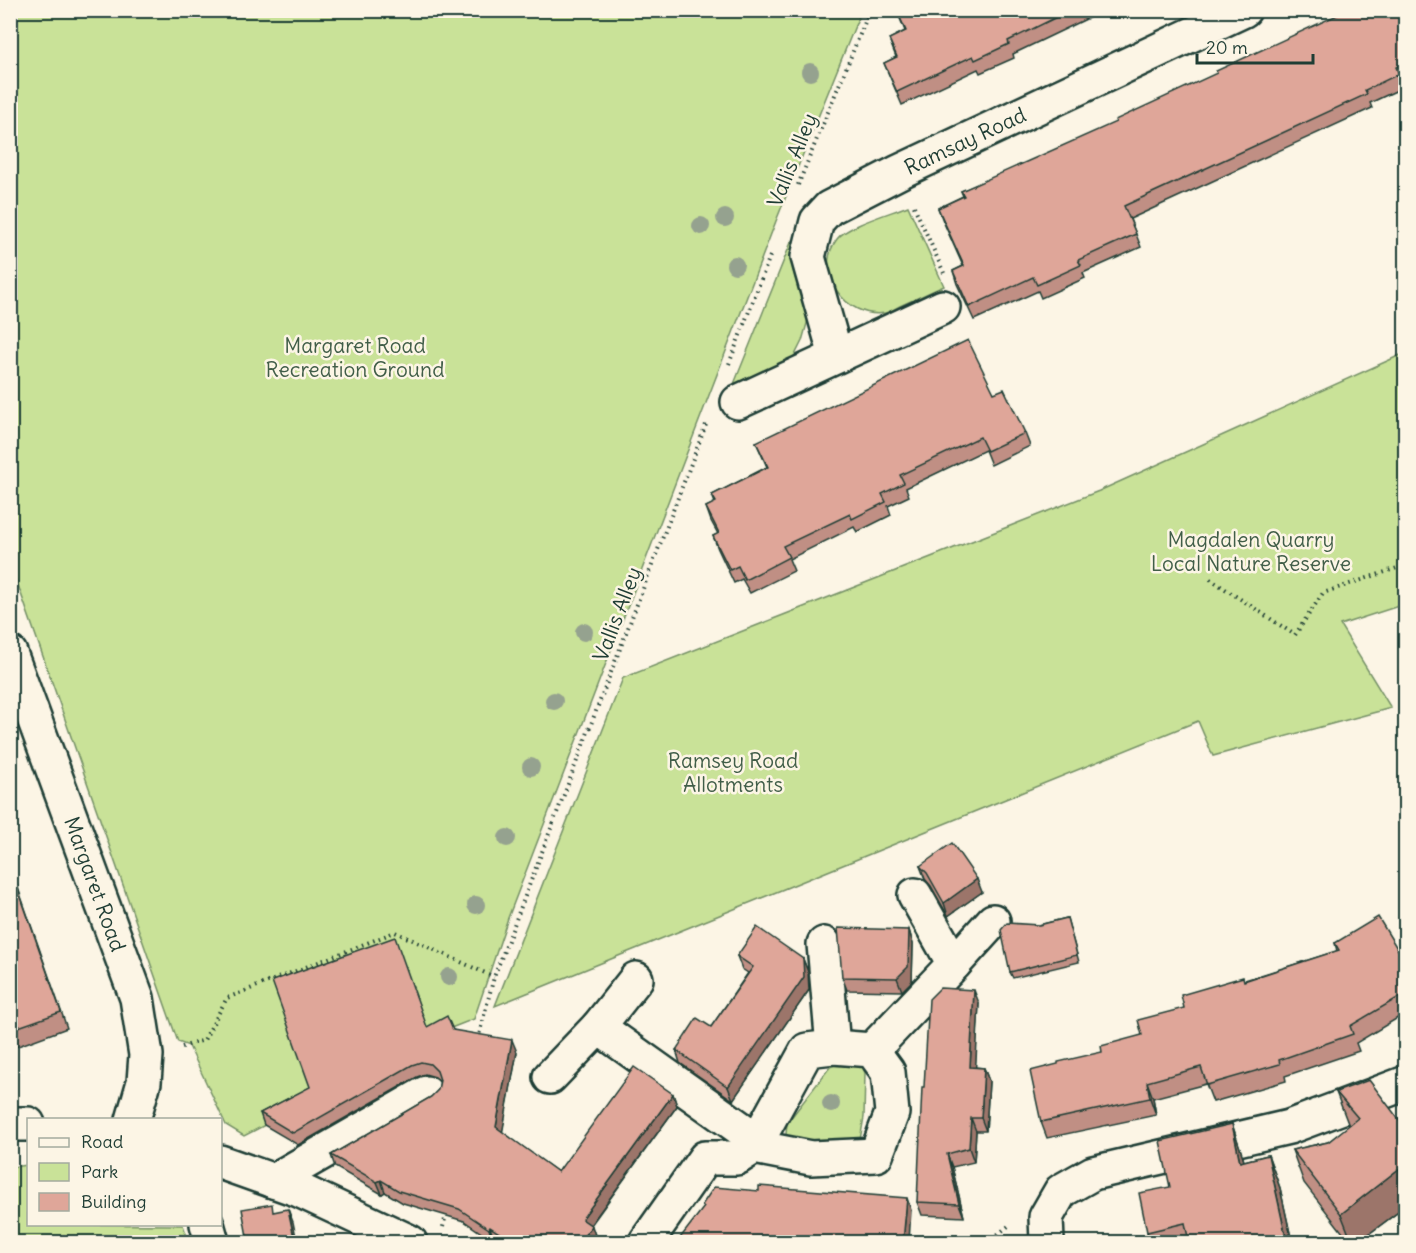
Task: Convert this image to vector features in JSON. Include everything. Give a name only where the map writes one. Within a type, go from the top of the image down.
[{"type":"street","name":"Ramsay Road","points":[[836,356],[808,256],[817,221],[829,208],[899,172],[1244,10]]},
{"type":"street","points":[[724,409],[943,307]]},
{"type":"street","name":"Margaret Road","points":[[10,653],[137,998],[146,1055],[144,1082],[134,1118]]},
{"type":"street","points":[[915,895],[954,964]]},
{"type":"street","points":[[872,1050],[993,921]]},
{"type":"street","points":[[824,944],[833,1047]]},
{"type":"street","points":[[550,1077],[598,1027],[636,979]]},
{"type":"street","points":[[598,1027],[756,1144],[811,1158],[876,1155],[892,1113],[888,1072],[872,1050],[833,1047],[807,1050],[756,1144],[737,1158],[705,1158],[646,1242]]},
{"type":"street","points":[[1047,1242],[1046,1217],[1061,1191],[1092,1173],[1289,1127],[1406,1083]]},
{"type":"street","points":[[273,1181],[426,1093]]},
{"type":"street","points":[[10,1124],[27,1124]]},
{"type":"street","points":[[222,1163],[299,1190],[410,1242]]},
{"type":"street","points":[[208,1226],[212,1242]]},
{"type":"path","name":"Vallis Alley","points":[[798,185],[870,10]]},
{"type":"path","points":[[899,172],[957,301],[943,307]]},
{"type":"path","points":[[726,372],[772,251]]},
{"type":"path","name":"Vallis Alley","points":[[476,1048],[480,1024],[494,977],[724,409]]},
{"type":"path","points":[[1210,579],[1295,635],[1323,593],[1406,565]]},
{"type":"path","points":[[146,1055],[189,1046],[204,1040],[227,998],[395,932],[494,977]]},
{"type":"path","points":[[441,1232],[449,1200]]},
{"type":"green space","name":"Margaret Road Recreation Ground","points":[[10,11],[861,11],[776,221],[508,918],[474,1019],[451,1028],[244,1136],[226,1125],[189,1046],[178,1042],[11,565]]},
{"type":"green space","points":[[908,206],[944,286],[885,313],[871,313],[858,309],[837,291],[831,279],[828,265],[830,252],[837,239],[850,229]]},
{"type":"green space","points":[[792,240],[793,270],[808,320],[802,341],[795,355],[786,365],[767,374],[734,384]]},
{"type":"green space","name":"Ramsey Road Allotments","points":[[1405,353],[1405,604],[1340,625],[1391,708],[1213,756],[1198,721],[495,1006],[623,678],[1099,491]]},
{"type":"green space","points":[[847,1059],[860,1061],[865,1073],[864,1117],[860,1140],[854,1146],[792,1141],[786,1134],[787,1123],[830,1067]]},
{"type":"green space","points":[[27,1165],[27,1226],[183,1226],[189,1242],[11,1242],[11,1167]]},
{"type":"building","points":[[898,10],[1071,10],[1008,41],[1009,44],[975,60],[973,56],[897,92],[884,63],[897,57],[889,39],[906,31]]},
{"type":"building","points":[[1348,10],[1406,10],[1406,62],[1396,67],[1399,74],[1365,90],[1367,94],[1124,206],[1136,234],[1078,260],[1081,265],[1037,285],[1033,277],[969,307],[953,271],[964,266],[938,208],[964,196],[961,191],[1116,122],[1115,120],[1217,73],[1216,71]]},
{"type":"building","points":[[968,340],[994,393],[1004,389],[1025,433],[987,451],[980,437],[900,475],[904,483],[882,494],[886,502],[852,519],[850,514],[783,546],[789,557],[745,580],[738,566],[730,570],[713,536],[719,533],[706,507],[716,502],[712,495],[768,467],[756,442]]},
{"type":"building","points":[[952,843],[977,879],[944,903],[927,873],[920,866]]},
{"type":"building","points":[[10,866],[61,1012],[10,1030]]},
{"type":"building","points":[[1378,917],[1406,963],[1406,993],[1350,1026],[1353,1034],[1279,1060],[1280,1064],[1207,1085],[1201,1067],[1147,1082],[1150,1098],[1041,1122],[1030,1071],[1102,1052],[1101,1046],[1142,1035],[1138,1020],[1184,1008],[1181,995],[1243,977],[1244,981],[1339,950],[1335,943]]},
{"type":"building","points":[[1067,918],[1077,955],[1010,972],[1001,930],[1007,923],[1039,925]]},
{"type":"building","points":[[757,927],[803,959],[804,977],[728,1087],[676,1050],[697,1018],[711,1027],[753,967],[737,956]]},
{"type":"building","points":[[838,928],[909,930],[908,967],[897,978],[842,977]]},
{"type":"building","points":[[395,937],[427,1027],[447,1016],[453,1030],[512,1040],[496,1127],[558,1172],[634,1067],[673,1094],[582,1219],[592,1226],[579,1242],[513,1242],[459,1209],[399,1191],[381,1180],[377,1182],[331,1155],[431,1097],[438,1090],[440,1080],[437,1071],[430,1064],[421,1062],[412,1065],[293,1133],[260,1113],[310,1087],[272,981]]},
{"type":"building","points":[[940,988],[974,990],[970,1067],[984,1068],[981,1118],[971,1118],[969,1148],[947,1154],[959,1204],[917,1202],[929,999]]},
{"type":"building","points":[[1369,1080],[1406,1129],[1406,1167],[1401,1171],[1400,1168],[1341,1214],[1292,1150],[1328,1142],[1358,1118],[1336,1092]]},
{"type":"building","points":[[1232,1124],[1240,1162],[1268,1155],[1287,1242],[1189,1242],[1185,1223],[1147,1232],[1139,1193],[1170,1187],[1160,1141]]},
{"type":"building","points":[[759,1186],[907,1198],[903,1242],[677,1242],[704,1207],[702,1205],[714,1187],[759,1191]]},
{"type":"building","points":[[272,1204],[273,1212],[288,1209],[295,1242],[248,1242],[242,1209]]},
{"type":"building","points":[[1022,1237],[1022,1242],[993,1242],[992,1239]]},
{"type":"park label","name":"Magdalen Quarry Local Nature Reserve","points":[[1251,551]]}]
